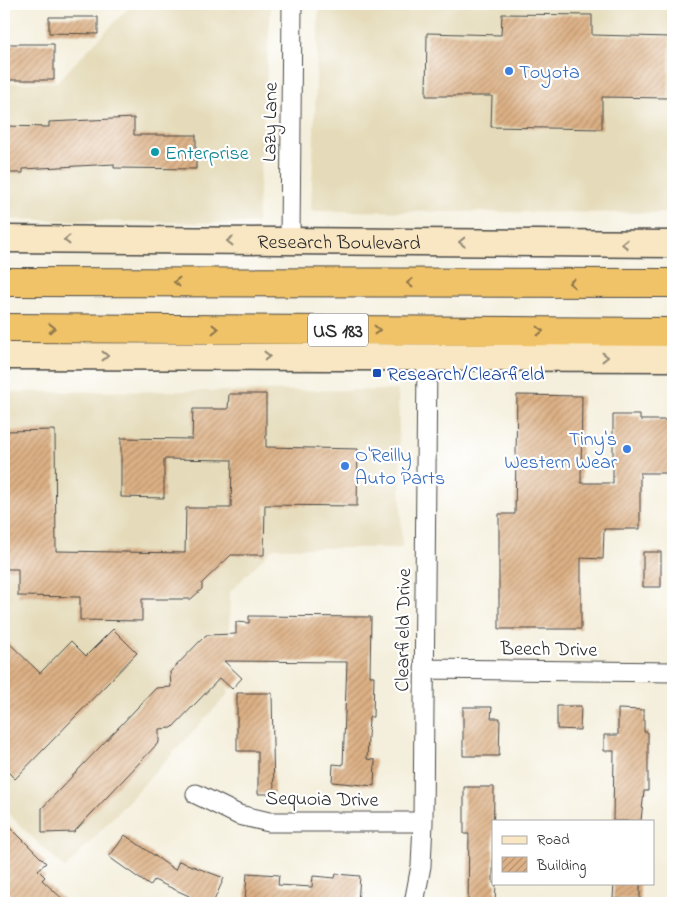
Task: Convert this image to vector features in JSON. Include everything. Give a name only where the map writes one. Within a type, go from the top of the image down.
[{"type":"highway","points":[[4,282],[673,283]]},
{"type":"highway","name":"US 183","points":[[4,328],[673,332]]},
{"type":"main road","name":"Research Boulevard","points":[[4,239],[673,244]]},
{"type":"main road","points":[[4,356],[673,358]]},
{"type":"street","name":"Lazy Lane","points":[[290,241],[292,4]]},
{"type":"street","name":"Clearfield Drive","points":[[414,903],[421,866],[423,822],[426,357]]},
{"type":"street","name":"Beech Drive","points":[[424,669],[673,672]]},
{"type":"street","name":"Sequoia Drive","points":[[196,794],[238,815],[269,822],[423,822]]},
{"type":"shaded area","points":[[132,4],[271,4],[257,224],[4,219],[4,83],[57,82]]},
{"type":"shaded area","points":[[319,4],[673,4],[673,213],[311,211]]},
{"type":"shaded area","points":[[398,390],[402,548],[273,548],[230,592],[228,694],[65,869],[4,810],[4,392]]},
{"type":"building","name":"Toyota","points":[[502,14],[592,15],[592,35],[670,37],[668,98],[602,97],[602,129],[491,127],[492,96],[426,96],[427,33],[501,35]]},
{"type":"building","points":[[49,17],[98,17],[98,34],[49,33]]},
{"type":"building","points":[[4,44],[54,44],[54,80],[4,80]]},
{"type":"building","points":[[134,118],[134,135],[196,135],[196,169],[114,168],[114,164],[23,169],[23,173],[4,173],[4,126],[49,127],[49,122]]},
{"type":"building","points":[[229,394],[266,394],[266,447],[358,449],[357,506],[265,505],[264,555],[231,555],[202,583],[202,589],[191,599],[142,599],[142,621],[80,620],[80,597],[18,596],[18,569],[4,569],[4,431],[55,430],[56,551],[185,553],[186,508],[231,508],[232,460],[164,459],[164,498],[121,497],[121,438],[192,439],[193,409],[228,409]]},
{"type":"building","points":[[517,395],[582,396],[581,483],[613,483],[613,415],[640,415],[640,420],[673,420],[673,473],[640,473],[640,529],[604,529],[603,559],[581,558],[581,629],[499,629],[499,514],[515,514]]},
{"type":"building","points":[[643,552],[661,552],[661,587],[643,587]]},
{"type":"building","points":[[249,616],[371,617],[370,676],[374,676],[373,717],[369,717],[367,759],[375,760],[374,786],[332,782],[333,764],[343,765],[347,662],[224,661],[242,678],[232,689],[220,678],[172,728],[159,729],[159,742],[74,832],[42,833],[42,808],[156,688],[171,687],[170,672],[206,635],[236,634],[236,622],[249,623]]},
{"type":"building","points":[[113,629],[137,653],[15,779],[4,768],[4,638],[40,673],[71,641],[86,656]]},
{"type":"building","points":[[237,693],[272,693],[274,794],[258,794],[258,751],[237,751]]},
{"type":"building","points":[[557,706],[581,706],[580,730],[557,729]]},
{"type":"building","points":[[463,707],[492,707],[491,718],[500,718],[499,756],[463,756]]},
{"type":"building","points":[[618,709],[644,710],[644,732],[648,732],[648,791],[644,791],[641,820],[613,820],[614,751],[604,751],[604,735],[618,735]]},
{"type":"building","points":[[464,787],[494,787],[492,884],[496,884],[495,903],[468,903],[469,834],[464,834]]},
{"type":"building","points":[[4,821],[46,863],[38,870],[45,877],[42,880],[67,903],[4,903]]},
{"type":"building","points":[[125,835],[175,870],[179,861],[224,878],[213,903],[186,903],[189,896],[154,880],[150,886],[109,857]]},
{"type":"building","points":[[247,873],[279,875],[278,885],[312,887],[313,876],[335,878],[336,874],[360,876],[358,903],[245,903]]},
{"type":"building","points":[[614,884],[640,884],[640,899],[613,899]]},
{"type":"place","name":"Toyota","points":[[509,71]]},
{"type":"place","name":"Enterprise","points":[[155,152]]},
{"type":"place","name":"Research/Clearfield","points":[[377,373]]},
{"type":"place","name":"Tiny's Western Wear","points":[[627,449]]},
{"type":"place","name":"O'Reilly Auto Parts","points":[[345,466]]}]
